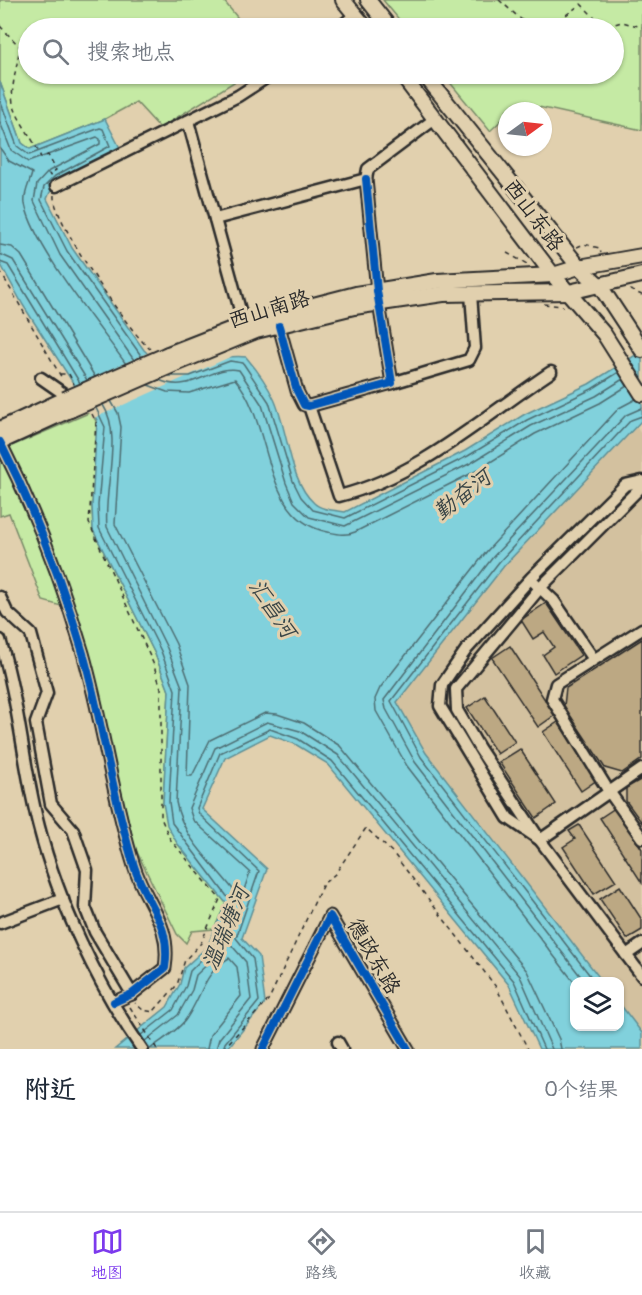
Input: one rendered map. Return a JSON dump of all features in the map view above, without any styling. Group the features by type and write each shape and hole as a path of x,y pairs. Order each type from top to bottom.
{"main road":[{"path":"343,0 358,18"},
{"path":"368,0 382,18"},
{"name":"西山东路","path":"409,84 553,275 604,334 642,394"},
{"name":"西山东路","path":"432,84 579,267 642,256"},
{"path":"579,267 600,286 642,350"},
{"name":"西山南路","path":"0,429 165,357 246,330 437,281 553,275 579,267"},
{"path":"569,292 642,275"},
{"name":"西山南路","path":"246,330 279,326 378,297 569,292"},
{"name":"西山南路","path":"0,442 66,401"}],"street":[{"path":"351,18 355,15"},
{"path":"56,186 188,121 256,84"},
{"path":"392,383 378,297 366,179 368,169 436,118"},
{"path":"188,121 246,330"},
{"path":"215,219 366,179"},
{"path":"279,326 297,391 304,405 309,406 468,360 475,348 471,294"},
{"path":"309,406 339,496 365,489 416,466 551,372"},
{"path":"41,378 66,401"},
{"path":"0,442 25,491 55,568 83,654 134,868 158,918 168,947 165,968 132,994 114,1002"},
{"path":"540,840 508,818 440,706 442,684 466,650 531,578 625,484 642,483"},
{"path":"642,483 540,588 456,689 457,710 540,840 642,976"},
{"path":"531,578 554,601 593,658"},
{"path":"0,597 7,612 31,634 47,693 36,723 51,804 74,830 87,870 85,907 95,932 132,994"},
{"path":"642,629 593,658 556,684 552,699 608,790 642,838"},
{"path":"0,640 4,671 39,828 63,899 126,1026 142,1049"},
{"path":"540,840 608,790 642,769"},
{"path":"0,923 63,899"},
{"name":"德政东路","path":"263,1049 330,916 408,1049"},
{"path":"626,955 642,944"}],"path":[{"path":"499,0 520,18"},
{"path":"562,18 581,4 595,18"},
{"path":"624,22 642,27"},
{"path":"0,26 18,45"},
{"path":"18,60 12,101 24,129 35,141 41,158 48,155 56,170 49,174 56,186 53,199 57,215 73,243 146,346 165,357"},
{"path":"507,253 528,265"},
{"path":"0,271 60,374 66,401"},
{"path":"60,374 69,374 74,383"},
{"path":"91,412 96,422 89,523 153,663 161,688 161,818 170,839 220,899 201,943 185,960 177,985 160,1007 153,1012 143,1010 134,1002 130,1006 157,1049"},
{"path":"223,1049 268,999 323,884 335,874 366,828 393,853 496,987 528,1049"}],"shaded area":[{"path":"635,424 642,436 642,1033 624,1009 624,977 599,977 426,753 397,702 504,566"}],"green space":[{"path":"0,0 223,0 238,18 18,18 18,84 231,84 160,128 136,102 105,119 30,149 22,143 0,82"},
{"path":"383,0 642,0 642,130 552,110 552,102 498,102 498,123 490,131 451,84 624,84 624,18 398,18"},
{"path":"91,412 99,427 92,505 93,530 155,654 169,691 163,803 177,843 226,903 214,929 192,931 186,943 177,934 135,848 76,610 43,601 9,513 0,516 0,451"}],"water":[{"path":"0,82 22,143 30,149 105,119 120,148 68,175 51,190 47,199 72,248 144,350 158,362 171,368 183,369 231,357 246,357 262,377 274,399 294,468 306,493 320,507 345,512 465,451 525,414 589,384 642,351 642,420 504,566 397,702 426,753 599,977 570,977 570,1031 624,1031 624,1009 642,1033 642,1049 539,1049 509,985 328,764 295,744 270,735 225,758 202,809 267,869 242,938 259,956 265,1003 227,1049 115,1049 167,1007 180,984 184,968 207,947 226,903 177,843 167,825 163,803 169,691 155,654 93,530 92,505 97,420 23,305 0,263"}],"pier":[{"path":"149,352 160,362 171,367 188,368 229,352 239,353 92,419 72,387"}],"building":[{"path":"546,603 581,655 554,673 543,655 554,647 544,632 533,639 521,620"},
{"path":"642,639 642,759 622,773 605,768 564,706 566,688"},
{"path":"510,646 555,715 538,727 492,658"},
{"path":"485,696 515,742 497,754 467,708"},
{"path":"558,722 597,780 581,791 543,732"},
{"path":"520,749 556,804 536,818 499,762"},
{"path":"642,779 642,823 626,801 626,788"},
{"path":"615,808 642,849 642,883 600,818"},
{"path":"579,825 616,881 594,894 563,847 575,839 569,831"},
{"path":"620,886 642,920 642,930 627,939 600,899"}],"cycle path":[{"path":"279,326 297,391 304,405 309,406 392,383 377,291 366,179"},
{"path":"0,442 36,519 66,599 90,679 126,840 139,880 157,915 165,939 165,968 132,994 114,1002"},
{"path":"263,1049 330,916 408,1049"}],"water label":[{"name":"勤奋河","path":"462,494"},
{"name":"汇昌河","path":"273,608"},
{"name":"温瑞塘河","path":"225,928"}]}
